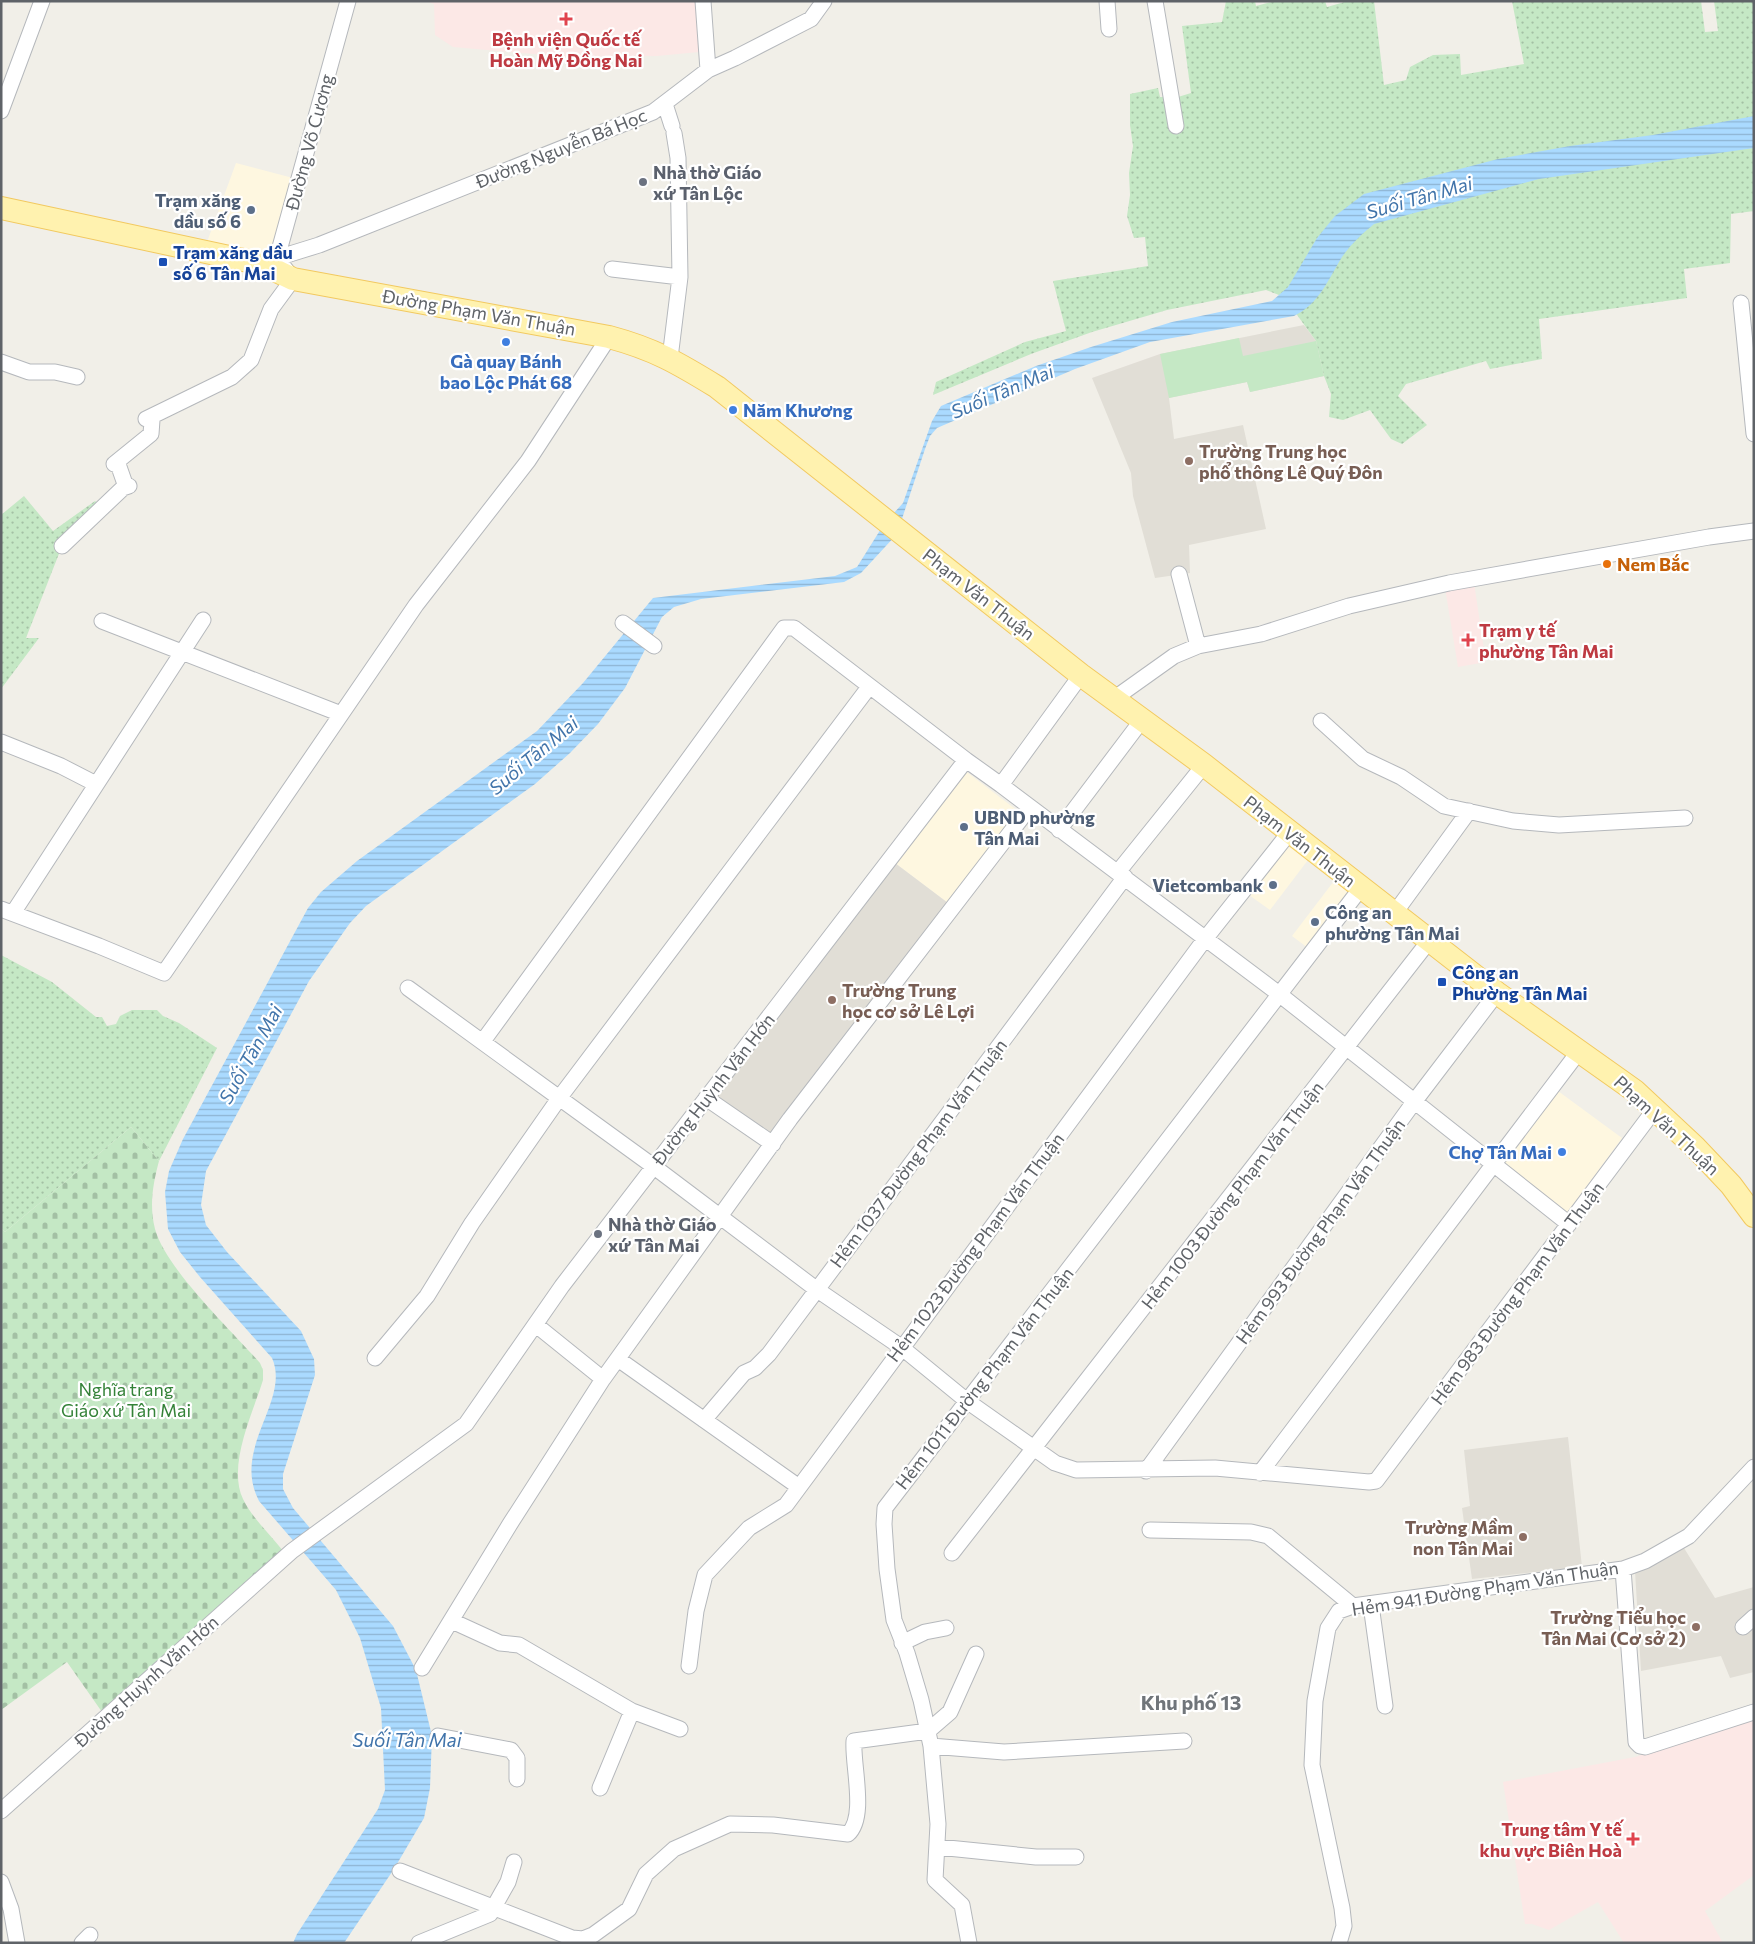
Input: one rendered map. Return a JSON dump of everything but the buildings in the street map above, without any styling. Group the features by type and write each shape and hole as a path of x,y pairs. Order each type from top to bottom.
{"main road":[{"name":"Đường Phạm Văn Thuận","path":"1,208 262,264 294,279 609,337 639,345 670,358 717,387 813,461 903,535"},
{"name":"Phạm Văn Thuận","path":"903,535 1081,675 1115,698 1204,765 1497,993 1580,1050 1635,1091 1731,1185 1753,1213"}],"street":[{"path":"1,111 42,1"},
{"name":"Đường Võ Cương","path":"277,258 348,1"},
{"path":"703,1 708,70"},
{"name":"Đường Nguyễn Bá Học","path":"277,258 319,245 622,125 665,104 708,70 811,19 824,1"},
{"path":"1107,1 1109,29"},
{"path":"1155,1 1176,126"},
{"path":"665,104 673,130 678,158 680,277 670,358"},
{"path":"62,546 123,488 129,486 125,484 118,464 114,464 151,434 152,420 146,419 232,378 251,360 271,309 294,279 277,258"},
{"path":"612,269 680,277"},
{"path":"1741,303 1754,434"},
{"path":"202,620 96,784 7,911 164,973 416,605 528,462 609,337"},
{"path":"1,362 29,372 55,372 77,377"},
{"path":"1115,698 1174,656 1198,646 1261,634 1349,606 1449,582 1754,531"},
{"path":"1179,574 1198,646"},
{"path":"102,621 341,714"},
{"path":"623,623 654,646"},
{"path":"483,1041 784,628 794,628 869,687 1348,1047 1414,1102 1569,1224"},
{"path":"1001,785 1081,675"},
{"path":"375,1358 427,1296 472,1223 560,1097 869,687"},
{"path":"1060,830 1142,720"},
{"path":"1321,721 1363,759 1401,777 1444,806 1513,821 1559,824 1685,818"},
{"path":"1,742 61,766 96,784"},
{"name":"Đường Huỳnh Văn Hớn","path":"1,1811 292,1552 466,1424 653,1166 966,760"},
{"name":"Hẻm 1037 Đường Phạm Văn Thuận","path":"704,1420 744,1373 756,1368 769,1354 1204,765"},
{"path":"422,1668 510,1524 603,1379 773,1144 1030,807"},
{"path":"1394,914 1469,811"},
{"name":"Hẻm 1023 Đường Phạm Văn Thuận","path":"688,1666 696,1612 705,1575 749,1528 786,1505 900,1347 1205,939 1289,833"},
{"name":"Hẻm 1011 Đường Phạm Văn Thuận","path":"969,1943 962,1905 935,1880 938,1847 931,1746 921,1700 894,1620 884,1524 885,1508 1361,888"},
{"name":"Hẻm 1003 Đường Phạm Văn Thuận","path":"952,1553 1430,941"},
{"path":"408,988 560,1097 816,1289 900,1347 967,1401 1033,1449 1066,1468 1146,1471 1215,1468 1260,1474 1580,1050"},
{"name":"Hẻm 993 Đường Phạm Văn Thuận","path":"1146,1471 1414,1102 1497,993"},
{"path":"706,1098 773,1144"},
{"name":"Hẻm 983 Đường Phạm Văn Thuận","path":"1260,1474 1369,1482 1380,1477 1654,1108"},
{"path":"536,1325 603,1379"},
{"path":"618,1359 799,1487"},
{"name":"Hẻm 941 Đường Phạm Văn Thuận","path":"1338,1943 1344,1926 1342,1908 1312,1765 1312,1728 1328,1628 1339,1611 1354,1606 1623,1568 1645,1561 1689,1536 1754,1466"},
{"path":"1150,1530 1251,1532 1268,1536 1354,1606"},
{"path":"1623,1568 1636,1742 1640,1746 1645,1747 1754,1712"},
{"path":"1371,1604 1385,1706"},
{"path":"452,1621 500,1643 519,1645 632,1710 680,1729"},
{"path":"902,1643 925,1632 946,1628"},
{"path":"400,1871 572,1938 583,1939 593,1935 630,1909 646,1874 674,1849 730,1824 773,1824 848,1834 852,1830 857,1807 854,1741 928,1731 950,1712 976,1654"},
{"path":"600,1788 632,1710"},
{"path":"438,1736 511,1750 517,1758 517,1779"},
{"path":"931,1746 1004,1752 1184,1741"},
{"path":"938,1847 1036,1857 1076,1858"},
{"path":"420,1943 490,1914 508,1882 514,1862"},
{"path":"1,1882 11,1909 18,1943"}],"shaded area":[{"name":"Bệnh viện Quốc tế Hoàn Mỹ Đồng Nai","path":"426,1 696,1 699,52 657,56 568,57 453,47 435,35 434,4"},
{"name":"Trạm xăng dầu số 6","path":"236,163 293,178 271,256 207,242"},
{"name":"Trường Trung học phổ thông Lê Quý Đôn","path":"1304,325 1316,341 1324,376 1250,392 1247,382 1169,398 1174,439 1243,425 1266,529 1189,545 1190,573 1155,578 1133,496 1131,473 1092,378 1160,354"},
{"name":"Trạm y tế phường Tân Mai","path":"1474,583 1486,662 1458,667 1445,588"},
{"name":"UBND phường Tân Mai","path":"964,770 1018,811 948,903 895,863"},
{"name":"Vietcombank","path":"1288,845 1308,860 1270,910 1249,895"},
{"name":"Trường Trung học cơ sở Lê Lợi","path":"895,863 948,903 772,1134 716,1096"},
{"name":"Công an phường Tân Mai","path":"1334,881 1350,893 1308,948 1292,936"},
{"name":"Chợ Tân Mai","path":"1558,1091 1622,1138 1567,1213 1503,1165"},
{"name":"Trường Mầm non Tân Mai","path":"1568,1437 1582,1567 1472,1579 1462,1508 1470,1506 1464,1450"},
{"name":"Trường Tiểu học Tân Mai (Cơ sở 2)","path":"1684,1548 1715,1598 1754,1587 1754,1672 1730,1678 1721,1656 1641,1671 1635,1571"},
{"name":"Trung tâm Y tế khu vực Biên Hoà","path":"1754,1720 1754,1875 1705,1911 1723,1943 1624,1943 1598,1902 1549,1930 1532,1924 1525,1924 1503,1782 1635,1757"}],"green space":[{"path":"1226,1 1255,1 1256,6 1275,1 1325,1 1327,7 1348,1 1374,1 1384,85 1406,80 1410,67 1433,55 1460,54 1461,75 1524,64 1512,1 1701,1 1705,32 1718,31 1714,1 1754,1 1754,211 1731,214 1730,263 1684,269 1687,298 1539,319 1542,359 1490,369 1486,361 1406,384 1398,396 1427,425 1402,444 1391,439 1370,410 1343,420 1329,417 1331,394 1324,376 1316,341 1284,297 1266,290 1167,310 1092,332 1031,354 933,395 936,382 1025,342 1066,331 1053,281 1148,266 1145,237 1134,238 1127,216 1130,195 1129,173 1133,146 1130,125 1130,94 1158,88 1160,97 1178,97 1191,93 1182,26 1222,22"},
{"path":"1239,338 1243,356 1316,341 1324,376 1250,392 1247,382 1169,398 1160,354"},
{"path":"24,496 53,531 95,501 101,506 62,546 26,638 39,638 1,689 1,515"},
{"path":"1,955 52,982 96,1017 102,1017 107,1026 116,1024 120,1016 132,1010 157,1010 163,1016 179,1023 217,1048 159,1161 131,1127 5,1232 1,1228"},
{"name":"Nghĩa trang Giáo xứ Tân Mai","path":"131,1127 159,1161 152,1211 155,1229 161,1245 185,1280 260,1363 263,1370 263,1380 243,1439 238,1471 239,1485 243,1499 251,1513 283,1551 102,1712 67,1662 1,1710 1,1228 5,1232"}],"water":[{"name":"Suối Tân Mai","path":"1754,116 1754,148 1539,179 1374,224 1345,252 1327,283 1310,305 1294,316 1150,342 1075,369 937,428 930,436 925,449 897,534 861,573 844,582 701,599 674,607 662,617 625,688 598,724 570,753 535,784 366,906 350,923 309,981 206,1171 201,1205 206,1225 227,1252 301,1331 314,1359 315,1375 283,1474 283,1489 293,1508 393,1626 416,1670 432,1736 430,1788 424,1818 394,1869 344,1943 293,1943 378,1809 385,1790 381,1708 360,1638 336,1590 259,1501 252,1481 252,1462 256,1444 274,1391 276,1374 272,1358 180,1252 168,1229 165,1192 169,1171 183,1139 308,908 321,892 357,861 537,731 583,683 653,598 835,576 857,567 884,524 903,503 932,421 941,406 1036,366 1091,347 1172,322 1272,301 1288,287 1317,238 1335,216 1364,194 1498,159 1570,146 1653,135"}],"place":[{"name":"Bệnh viện Quốc tế Hoàn Mỹ Đồng Nai","path":"566,19"},
{"name":"Nhà thờ Giáo xứ Tân Lộc","path":"643,182"},
{"name":"Trạm xăng dầu số 6","path":"251,210"},
{"name":"Trạm xăng dầu số 6 Tân Mai","path":"163,262"},
{"name":"Gà quay Bánh bao Lộc Phát 68","path":"506,342"},
{"name":"Năm Khương","path":"733,410"},
{"name":"Trường Trung học phổ thông Lê Quý Đôn","path":"1189,461"},
{"name":"Nem Bắc","path":"1607,564"},
{"name":"Trạm y tế phường Tân Mai","path":"1468,640"},
{"name":"UBND phường Tân Mai","path":"964,827"},
{"name":"Vietcombank","path":"1273,885"},
{"name":"Công an phường Tân Mai","path":"1315,922"},
{"name":"Công an Phường Tân Mai","path":"1442,982"},
{"name":"Trường Trung học cơ sở Lê Lợi","path":"832,1000"},
{"name":"Chợ Tân Mai","path":"1562,1152"},
{"name":"Nhà thờ Giáo xứ Tân Mai","path":"598,1234"},
{"name":"Trường Mầm non Tân Mai","path":"1523,1537"},
{"name":"Trường Tiểu học Tân Mai (Cơ sở 2)","path":"1696,1627"},
{"name":"Trung tâm Y tế khu vực Biên Hoà","path":"1633,1839"}],"district":[{"name":"Khu phố 13","path":"1191,1702"}]}
